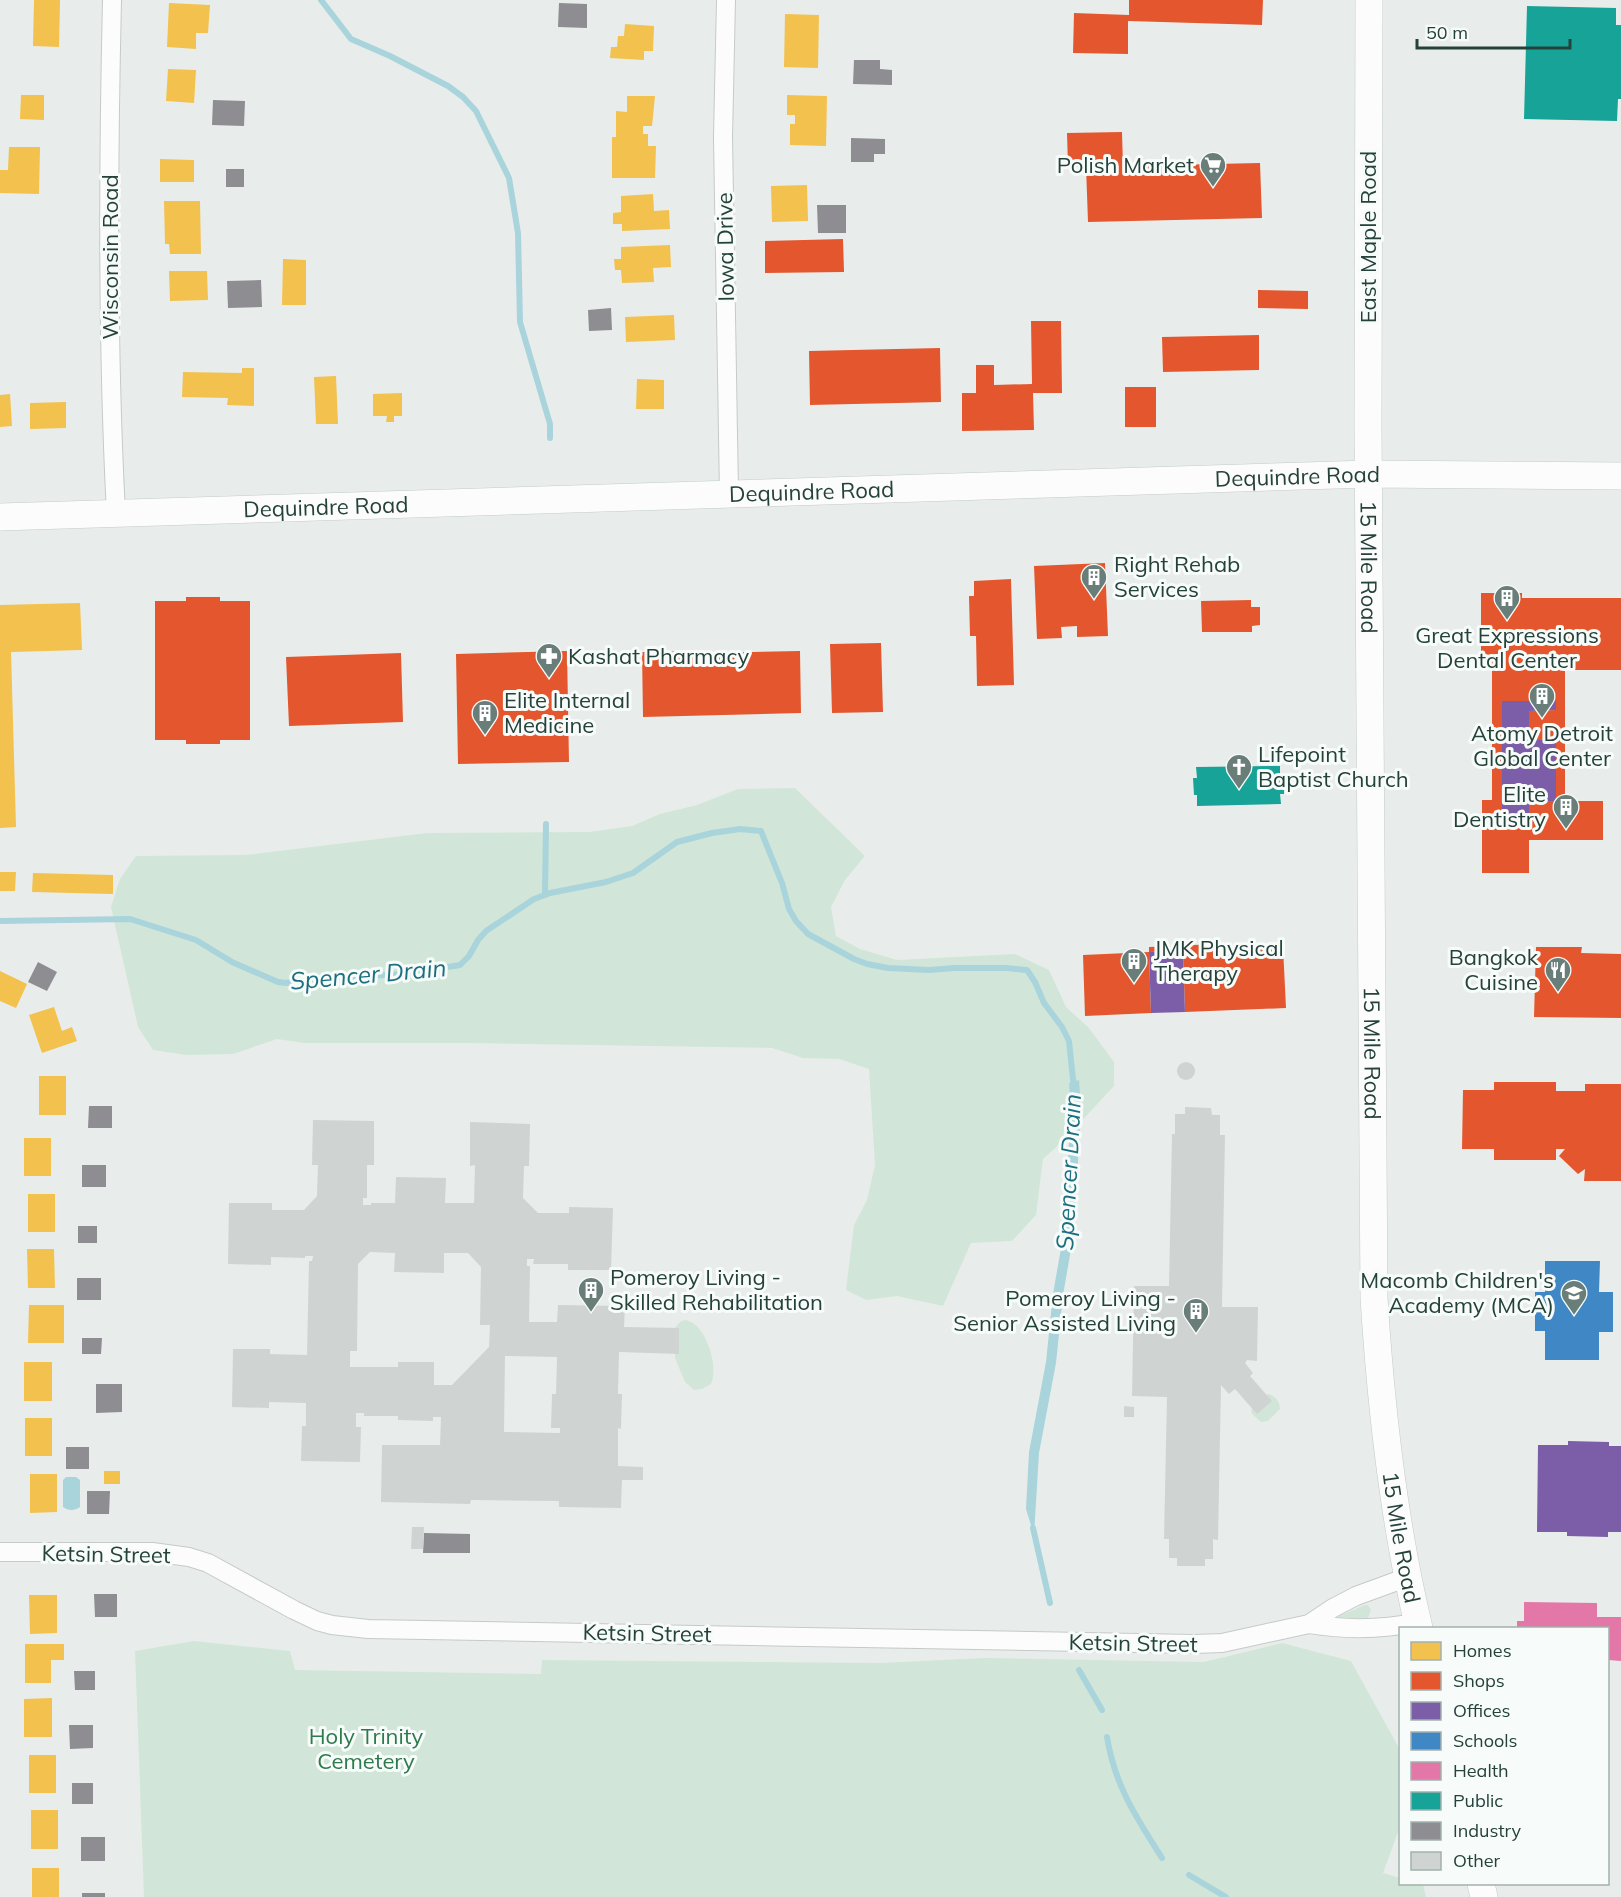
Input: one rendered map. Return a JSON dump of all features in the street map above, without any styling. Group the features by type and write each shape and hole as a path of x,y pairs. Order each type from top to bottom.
{"main road":[{"name":"East Maple Road","path":"1368,474 1369,0"},
{"name":"Dequindre Road","path":"0,517 1368,474 1621,476"},
{"name":"15 Mile Road","path":"1368,474 1374,1298 1380,1392 1394,1504 1418,1625"}],"street":[{"name":"Wisconsin Road","path":"112,0 109,216 116,513"},
{"name":"Iowa Drive","path":"726,0 723,137 729,494"},
{"name":"Ketsin Street","path":"0,1552 152,1552 189,1557 208,1563 317,1621 368,1629 1194,1644 1222,1643 1309,1624 1356,1596 1408,1577"},
{"name":"Ketsin Street","path":"1309,1624 1338,1629 1418,1625"}],"green space":[{"path":"795,788 865,856 845,880 831,907 836,936 860,949 897,960 1015,954 1049,970 1066,1007 1089,1028 1114,1062 1114,1086 1064,1140 1043,1159 1036,1215 1012,1241 971,1243 943,1306 897,1296 866,1300 846,1290 854,1225 867,1200 875,1165 869,1069 839,1059 803,1058 772,1048 304,1043 277,1039 233,1054 186,1055 153,1050 138,1027 111,907 120,879 136,856 245,855 427,833 589,832 632,826 660,814 697,805 738,789"},
{"path":"685,1320 692,1323 705,1337 712,1357 711,1384 702,1389 694,1390 685,1382 675,1358 675,1328"},
{"path":"1268,1394 1277,1399 1280,1409 1268,1421 1261,1422 1251,1410"},
{"path":"1368,1605 1371,1610 1368,1618 1337,1618 1339,1616"},
{"name":"Holy Trinity Cemetery","path":"194,1641 290,1651 295,1670 541,1674 542,1660 881,1663 985,1658 1204,1662 1282,1643 1351,1661 1399,1748 1399,1830 1383,1873 1399,1878 1399,1885 1423,1885 1426,1897 144,1897 135,1651"}],"water":[{"path":"1079,1080 1081,1109 1074,1232 1063,1295 1056,1363 1039,1453 1034,1535 1026,1509 1029,1452 1046,1362 1053,1294 1064,1231 1071,1108 1069,1083"},
{"path":"66,1477 76,1477 80,1480 80,1507 76,1509 69,1510 63,1507 63,1480"}],"building: Homes":[{"path":"34,0 60,0 59,47 33,46"},
{"path":"169,3 210,5 208,33 196,33 196,49 167,47"},
{"path":"785,14 819,15 818,68 784,67"},
{"path":"625,24 654,26 653,51 644,51 644,60 610,58 611,47 617,47 618,36 624,36"},
{"path":"168,69 196,70 194,103 166,101"},
{"path":"21,95 44,95 44,120 20,119"},
{"path":"787,95 827,96 826,146 790,145 790,124 795,124 795,115 787,115"},
{"path":"627,96 655,96 652,126 643,126 643,134 648,134 648,146 656,146 655,178 612,178 612,137 616,137 616,111 627,112"},
{"path":"9,147 40,147 39,194 0,193 0,170 8,170"},
{"path":"160,159 194,160 194,182 160,182"},
{"path":"807,185 808,221 772,222 771,186"},
{"path":"653,194 654,211 669,210 670,229 622,231 622,224 613,224 613,213 621,212 621,196"},
{"path":"164,201 200,201 201,254 170,254 169,244 165,244"},
{"path":"670,245 671,267 653,268 654,282 622,283 621,270 615,270 614,259 621,259 621,247"},
{"path":"283,259 306,260 306,305 282,305"},
{"path":"169,271 207,271 208,300 170,301"},
{"path":"674,315 675,340 626,342 625,317"},
{"path":"242,368 254,368 254,406 227,405 228,398 182,397 183,372 242,373"},
{"path":"336,376 338,424 316,424 314,377"},
{"path":"637,379 664,380 664,409 636,409"},
{"path":"402,393 402,416 394,416 394,422 386,422 387,416 373,416 373,394"},
{"path":"10,394 12,426 0,427 0,395"},
{"path":"66,402 66,428 30,429 30,403"},
{"path":"80,603 82,650 11,652 16,827 0,828 0,605"},
{"path":"0,872 16,872 15,891 0,891"},
{"path":"33,873 113,875 113,894 32,892"},
{"path":"0,971 27,984 16,1008 0,1001"},
{"path":"54,1007 62,1031 72,1027 77,1041 42,1053 29,1015"},
{"path":"39,1076 66,1076 66,1115 39,1115"},
{"path":"24,1138 51,1138 51,1176 24,1176"},
{"path":"28,1194 55,1194 55,1232 28,1232"},
{"path":"27,1249 54,1249 55,1288 28,1288"},
{"path":"29,1305 64,1305 64,1343 28,1343"},
{"path":"24,1362 52,1362 52,1401 24,1401"},
{"path":"25,1418 52,1418 52,1456 25,1456"},
{"path":"104,1471 120,1471 120,1484 104,1484"},
{"path":"30,1474 57,1474 57,1512 30,1513"},
{"path":"29,1595 57,1595 57,1633 30,1634"},
{"path":"25,1644 64,1644 64,1660 51,1660 51,1683 25,1683"},
{"path":"52,1698 52,1737 24,1737 24,1699"},
{"path":"29,1755 56,1755 56,1793 29,1793"},
{"path":"31,1810 58,1810 58,1849 31,1849"},
{"path":"32,1868 59,1868 59,1897 32,1897"}],"building: Shops":[{"path":"1129,0 1263,0 1262,25 1128,21 1128,54 1073,53 1074,13 1129,15"},
{"path":"1122,132 1123,166 1260,163 1262,218 1088,222 1086,167 1068,167 1067,133"},
{"path":"843,239 844,272 765,273 765,241"},
{"path":"1258,290 1308,291 1308,309 1258,308"},
{"path":"1031,321 1061,321 1062,393 1033,393 1034,430 962,431 962,393 976,393 976,365 994,365 994,385 1032,384"},
{"path":"1259,335 1259,370 1163,372 1162,337"},
{"path":"940,348 941,402 810,405 809,351"},
{"path":"1125,387 1156,387 1156,427 1125,427"},
{"path":"1105,563 1108,636 1077,637 1077,626 1061,627 1062,638 1037,639 1034,566"},
{"path":"1011,579 1014,685 977,686 976,636 970,636 969,596 974,596 974,581"},
{"path":"1481,593 1522,593 1522,598 1621,598 1621,670 1565,670 1565,801 1603,801 1603,840 1529,840 1529,873 1482,873 1482,800 1492,800 1492,664 1481,663","holes":["1502,701 1556,701 1556,710 1529,711 1529,740 1556,740 1556,801 1529,801 1529,813 1502,813"]},
{"path":"186,597 220,597 220,601 250,601 250,740 220,740 220,744 186,744 186,740 155,740 155,601 186,601"},
{"path":"1251,600 1251,607 1260,607 1260,625 1252,626 1252,632 1202,632 1201,601"},
{"path":"881,643 883,712 832,713 830,644"},
{"path":"567,651 569,762 458,764 456,654"},
{"path":"700,651 700,653 800,651 801,713 643,717 642,652"},
{"path":"401,653 403,722 289,726 286,657"},
{"path":"1216,944 1216,950 1283,947 1286,1008 1185,1012 1183,951 1149,952 1149,947"},
{"path":"1536,947 1582,947 1581,953 1621,954 1621,1018 1534,1017"},
{"path":"1149,952 1151,1013 1085,1016 1083,955"},
{"path":"1494,1082 1556,1082 1556,1091 1585,1091 1585,1084 1621,1084 1621,1181 1584,1181 1585,1169 1578,1174 1559,1156 1565,1149 1556,1149 1556,1160 1494,1160 1494,1149 1462,1149 1463,1090 1494,1090"}],"building: Offices":[{"path":"1502,701 1556,701 1556,710 1529,711 1529,740 1556,740 1556,801 1529,801 1529,813 1502,813"},
{"path":"1183,951 1185,1012 1151,1013 1149,952"},
{"path":"1568,1441 1609,1442 1609,1446 1621,1446 1621,1532 1608,1532 1608,1537 1567,1536 1567,1532 1537,1532 1538,1445 1568,1445"}],"building: Schools":[{"name":"Macomb Children's Academy (MCA)","path":"1545,1261 1600,1261 1599,1292 1613,1292 1613,1332 1599,1332 1599,1360 1545,1360 1545,1331 1535,1331 1535,1292 1545,1292"}],"building: Health":[{"path":"1524,1602 1597,1603 1597,1617 1621,1617 1621,1661 1609,1660 1609,1627 1517,1627 1517,1621 1524,1621"}],"building: Public":[{"path":"1527,6 1616,8 1616,25 1621,25 1621,99 1618,99 1617,121 1524,119"},
{"name":"Lifepoint Baptist Church","path":"1280,766 1280,777 1284,777 1284,794 1280,794 1281,804 1197,806 1193,778 1197,778 1196,767"}],"building: Industry":[{"path":"559,3 587,4 587,28 558,27"},
{"path":"854,60 880,60 880,69 892,70 892,85 853,84"},
{"path":"213,100 245,101 244,126 212,125"},
{"path":"851,138 885,139 885,154 874,154 874,162 851,162"},
{"path":"226,169 244,169 244,187 226,187"},
{"path":"817,205 846,205 846,233 818,233"},
{"path":"261,280 262,307 228,308 227,281"},
{"path":"611,308 612,330 589,331 588,310"},
{"path":"38,962 57,972 47,991 28,982"},
{"path":"89,1106 112,1106 112,1128 88,1128"},
{"path":"82,1165 106,1165 106,1187 82,1187"},
{"path":"78,1226 97,1226 97,1243 78,1243"},
{"path":"77,1278 101,1278 101,1300 77,1300"},
{"path":"82,1338 102,1338 101,1354 82,1354"},
{"path":"96,1384 122,1384 122,1412 96,1413"},
{"path":"66,1447 89,1447 89,1469 66,1469"},
{"path":"87,1491 110,1491 109,1514 87,1514"},
{"path":"424,1533 470,1534 470,1553 423,1553"},
{"path":"94,1594 117,1594 117,1617 95,1617"},
{"path":"74,1671 95,1671 95,1690 75,1690"},
{"path":"69,1725 93,1725 93,1748 70,1749"},
{"path":"72,1783 93,1783 93,1804 72,1804"},
{"path":"81,1837 105,1837 105,1861 81,1861"},
{"path":"82,1893 105,1893 105,1897 82,1897"}],"building: Other":[{"path":"1186,1062 1192,1065 1195,1071 1192,1077 1186,1080 1180,1077 1177,1071 1180,1065"},
{"name":"Pomeroy Living - Senior Assisted Living","path":"1185,1107 1211,1108 1212,1115 1220,1115 1220,1135 1225,1135 1222,1307 1258,1307 1257,1361 1247,1360 1245,1363 1253,1373 1250,1376 1272,1401 1257,1414 1235,1389 1229,1394 1221,1385 1218,1540 1213,1539 1213,1559 1205,1559 1205,1566 1177,1566 1177,1558 1169,1558 1169,1539 1164,1539 1167,1397 1132,1396 1134,1286 1169,1286 1172,1134 1175,1134 1175,1114 1185,1114"},
{"name":"Pomeroy Living - Skilled Rehabilitation","path":"313,1120 374,1121 374,1165 367,1165 367,1198 363,1198 363,1205 395,1203 396,1177 446,1178 445,1203 474,1203 475,1165 470,1166 470,1122 530,1124 529,1166 524,1166 523,1198 538,1213 569,1213 569,1207 613,1208 611,1270 568,1270 568,1264 533,1264 534,1259 527,1259 527,1266 530,1266 529,1322 557,1322 558,1305 625,1306 624,1327 679,1328 679,1354 619,1352 618,1394 622,1394 621,1429 618,1428 618,1466 643,1467 643,1480 622,1480 621,1508 559,1507 559,1501 471,1500 470,1504 381,1502 382,1445 440,1445 441,1417 433,1417 433,1421 398,1420 398,1416 364,1416 364,1413 356,1413 356,1427 361,1427 360,1462 301,1461 302,1426 306,1426 306,1403 269,1402 269,1408 232,1407 233,1349 270,1349 270,1354 307,1355 309,1261 312,1261 313,1256 305,1256 305,1258 271,1257 271,1265 228,1264 229,1203 272,1203 272,1210 304,1210 317,1196 318,1165 312,1165","holes":["370,1252 395,1253 394,1272 444,1273 444,1253 468,1253 481,1267 480,1325 490,1325 489,1347 452,1385 434,1385 434,1362 398,1362 398,1367 350,1367 350,1351 357,1351 358,1264","505,1356 557,1357 556,1394 552,1394 551,1428 560,1428 560,1433 504,1432"]},
{"path":"1124,1406 1134,1407 1134,1417 1124,1417"},
{"path":"412,1527 424,1527 423,1549 411,1549"}],"waterway":[{"path":"321,0 351,39 448,86 476,111 509,178 518,233 520,322 550,424 550,438"},
{"path":"545,895 546,824"},
{"name":"Spencer Drain","path":"0,921 130,919 196,940 232,962 278,982 404,974 460,965 486,931 534,899 550,893 606,882 633,873 677,842 740,829 761,831 782,883 789,909 796,921 808,934 854,959 888,968 1027,970 1044,1003 1062,1027 1069,1041 1074,1089"},
{"name":"Spencer Drain","path":"1033,1528 1050,1603"},
{"name":"Spencer Drain","path":"1079,1670 1102,1710"},
{"name":"Spencer Drain","path":"1107,1737 1121,1786 1135,1815 1162,1858"},
{"name":"Spencer Drain","path":"1189,1875 1226,1897"}],"place":[{"name":"Polish Market","path":"1213,188"},
{"name":"Right Rehab Services","path":"1094,600"},
{"name":"Great Expressions Dental Center","path":"1507,621"},
{"name":"Kashat Pharmacy","path":"549,679"},
{"name":"Atomy Detroit Global Center","path":"1542,719"},
{"name":"Elite Internal Medicine","path":"485,736"},
{"name":"Lifepoint Baptist Church","path":"1239,790"},
{"name":"Elite Dentistry","path":"1566,830"},
{"name":"JMK Physical Therapy","path":"1134,984"},
{"name":"Bangkok Cuisine","path":"1558,993"},
{"name":"Pomeroy Living - Skilled Rehabilitation","path":"591,1313"},
{"name":"Macomb Children's Academy (MCA)","path":"1574,1316"},
{"name":"Pomeroy Living - Senior Assisted Living","path":"1196,1334"}]}
